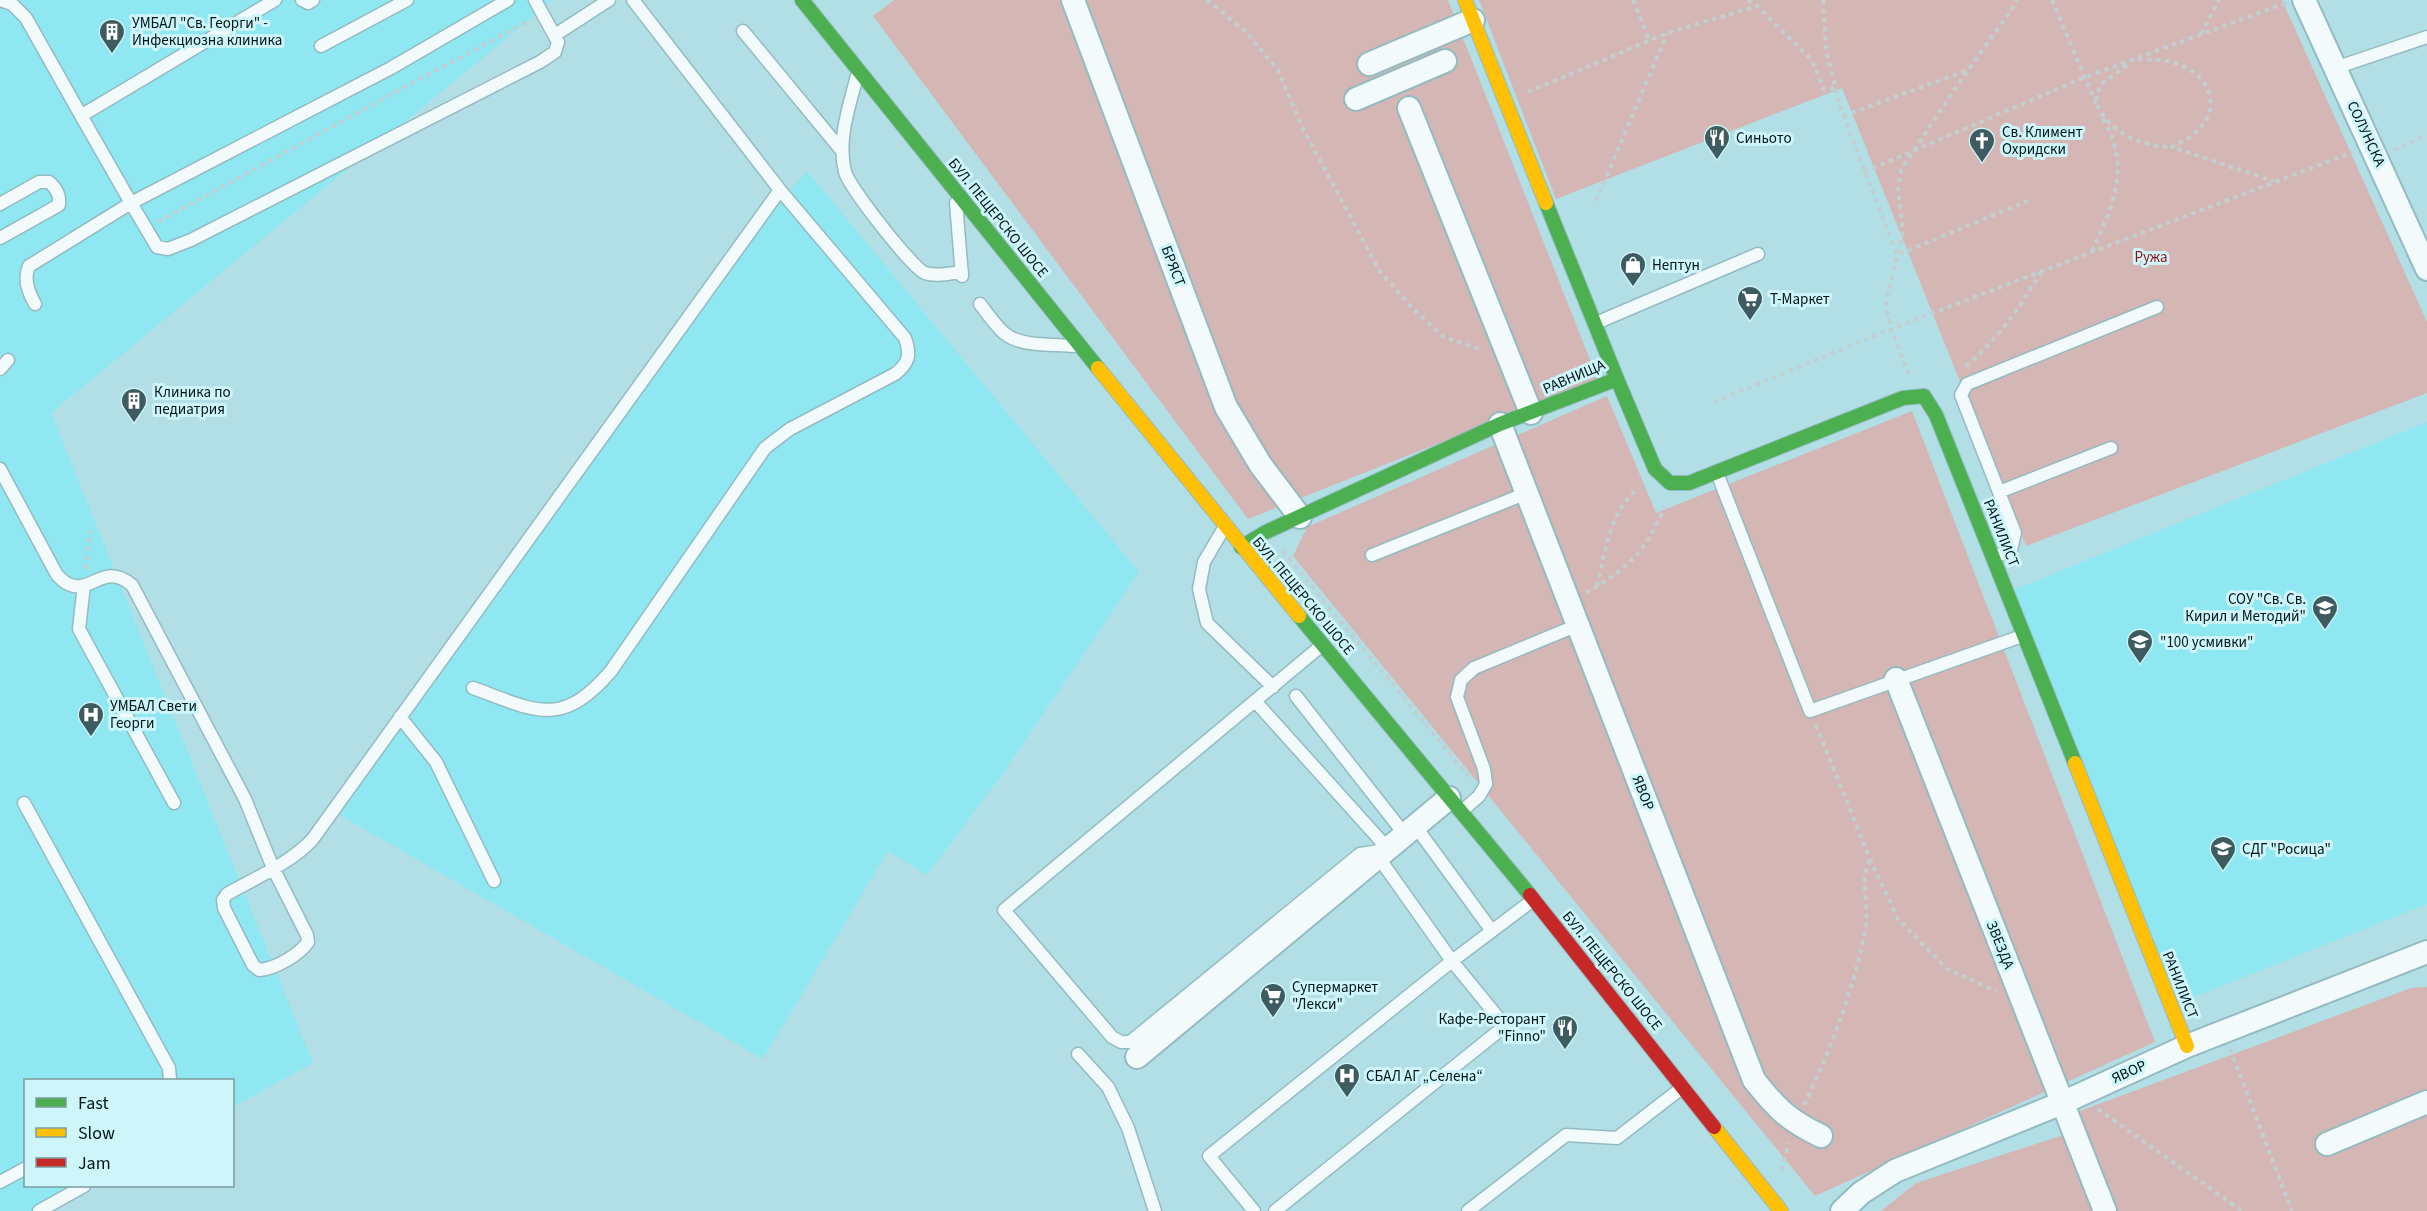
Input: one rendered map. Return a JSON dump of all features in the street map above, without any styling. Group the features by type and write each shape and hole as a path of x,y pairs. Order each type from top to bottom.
{"street":[{"name":"БУЛ. ПЕЩЕРСКО ШОСЕ","path":"802,0 1240,547 1534,900 1777,1205"},
{"name":"БРЯСТ","path":"1072,0 1226,407 1260,464 1300,517"},
{"name":"СОЛУНСКА","path":"2304,0 2427,269"},
{"name":"РАВНИЩА","path":"1240,547 1266,532 1500,424 1617,379 1469,10"},
{"path":"1392,82 1376,61 1469,10"},
{"path":"1356,99 1392,82 1445,62"},
{"path":"1409,108 1531,413"},
{"path":"1617,379 1655,469 1670,483 1689,483 1903,398 1918,397"},
{"name":"РАНИЛИСТ","path":"1918,397 1924,396 1936,415 2187,1046"},
{"name":"ЯВОР","path":"1500,424 1754,1080 1795,1124 1821,1136"},
{"name":"ЗВЕЗДА","path":"1896,679 2024,1004 2070,1099 2105,1211"},
{"path":"1137,1057 1397,843 1455,805"},
{"name":"ЯВОР","path":"1842,1211 1861,1193 1895,1171 2070,1099 2187,1046 2427,952"},
{"path":"2327,1144 2427,1102"}],"lane":[{"path":"0,0 12,4 26,18 157,247 168,249 191,240 540,62 555,52 558,42 535,0"},
{"path":"79,112 89,113 275,0"},
{"path":"302,0 308,3 313,0"},
{"path":"321,46 407,0"},
{"path":"34,304 27,288 26,272 29,266 130,203 391,68 508,0"},
{"path":"555,35 609,0"},
{"path":"473,688 531,709 554,710 572,705 596,688 611,671 765,448 790,429 895,374 906,365 910,352 905,338 780,190 633,0"},
{"path":"743,31 842,151"},
{"path":"2336,68 2427,37"},
{"path":"858,72 845,123 842,151 846,174 855,191 917,269 933,274 962,274 955,192"},
{"path":"0,204 39,182 49,182 60,197 59,206 0,238"},
{"path":"0,469 57,575 69,585 84,585 107,575 122,576 132,585 245,799 273,868 307,935 308,942 303,949 268,970 259,970 253,965 224,908 223,900 227,894 273,868 303,850 312,840 780,190"},
{"path":"1595,324 1758,254"},
{"path":"980,303 1003,333 1011,338 1024,342 1082,347"},
{"path":"1993,558 2011,550 2015,533 1961,395 1967,384 2157,307"},
{"path":"1999,492 2111,448"},
{"path":"1717,472 1810,711 2024,636"},
{"path":"1372,555 1527,493"},
{"path":"1225,527 1204,562 1199,590 1207,624 1272,687"},
{"path":"84,585 79,629 174,804"},
{"path":"1455,805 1481,792 1486,784 1484,769 1457,697 1461,680 1474,668 1578,626"},
{"path":"1322,645 1004,910 1112,1037 1121,1042 1130,1042 1360,854 1397,843"},
{"path":"1275,1211 1505,1026 1452,961 1397,843 1296,696"},
{"path":"1255,701 1397,843 1492,931"},
{"path":"400,717 436,762 494,881"},
{"path":"24,803 169,1068 170,1079"},
{"path":"1254,1211 1209,1156 1452,961 1534,900"},
{"path":"1078,1054 1108,1087 1128,1128 1155,1211"},
{"path":"1468,1211 1566,1135 1617,1138 1684,1086"},
{"path":"0,1182 24,1169"},
{"path":"39,1211 81,1187"}],"path":[{"path":"1207,0 1244,30 1278,70 1302,127 1379,270 1414,310 1444,338 1509,358"},
{"path":"1634,0 1650,41"},
{"path":"1748,0 1812,60 1824,90 1835,88"},
{"path":"1823,0 1826,50 1843,116 1897,255"},
{"path":"1918,397 1891,329 1887,304 1903,231 1898,190 1901,170 2018,0"},
{"path":"2052,0 2084,78 2115,144 2118,166 2117,189 2091,252"},
{"path":"2201,35 2218,0"},
{"path":"1864,172 2084,78 2295,0"},
{"path":"1506,101 1667,33 1757,6"},
{"path":"146,228 542,14"},
{"path":"1596,201 1667,33"},
{"path":"2172,147 2196,132 2204,123 2211,99 2206,84 2181,65 2166,60 2135,59 2103,83 2096,94 2099,111 2125,135 2154,147 2172,147 2274,182"},
{"path":"1843,116 1968,70"},
{"path":"1714,402 1891,329 2274,182 2427,135"},
{"path":"1897,255 2030,200"},
{"path":"1958,374 1985,350 2013,317 2041,271"},
{"path":"1596,587 1613,525 1622,506 1632,493 1660,474"},
{"path":"1570,603 1630,565 1644,548 1676,483"},
{"path":"84,585 90,530"},
{"path":"1266,532 1301,571 1481,792"},
{"path":"1810,711 1870,859 1898,919 1947,969 2024,1004"},
{"path":"1777,1205 1795,1124 1830,1050 1858,966 1867,921 1864,871 1870,859"},
{"path":"2224,1032 2292,1211"},
{"path":"2070,1099 2242,1211"}],"shaded area":[{"name":"УМБАЛ Свети Георги","path":"0,0 553,0 51,413 313,1063 234,1106 234,1079 24,1079 24,1187 88,1187 43,1211 0,1211"},
{"path":"807,171 1139,572 1001,776 927,875 888,851 763,1059 338,814 768,216"},
{"path":"2427,422 2427,904 2179,1003 2013,590"}],"green space":[{"path":"894,0 1448,0 1598,380 1248,519 873,16"},
{"name":"Ружа","path":"1479,0 2282,0 2427,322 2427,393 2026,546 1842,88 1556,199"},
{"path":"1607,396 1656,513 1912,411 2155,1042 1815,1196 1293,556 1307,527"},
{"path":"2427,987 2427,1211 1881,1211 1916,1183 2085,1128 2080,1111 2411,988"}],"traffic: fast":[{"path":"802,0 1098,368"},
{"path":"1241,547 1266,532 1500,424 1617,379 1546,203"},
{"path":"1617,379 1655,469 1670,483 1689,483 1903,398 1924,396 1936,415 2075,763"},
{"path":"1299,616 1530,895"}],"traffic: slow":[{"path":"1465,0 1546,203"},
{"path":"1098,368 1299,616"},
{"path":"2075,763 2187,1046"},
{"path":"1714,1127 1781,1211"}],"traffic: jam":[{"path":"1530,895 1714,1127"}],"place":[{"name":"УМБАЛ \"Св. Георги\" - Инфекциозна клиника","path":"112,55"},
{"name":"Синьото","path":"1717,161"},
{"name":"Св. Климент Охридски","path":"1982,164"},
{"name":"Нептун","path":"1633,288"},
{"name":"Т-Маркет","path":"1750,322"},
{"name":"Клиника по педиатрия","path":"134,424"},
{"name":"СОУ \"Св. Св. Кирил и Методий\"","path":"2325,631"},
{"name":"\"100 усмивки\"","path":"2140,665"},
{"name":"УМБАЛ Свети Георги","path":"91,738"},
{"name":"СДГ \"Росица\"","path":"2223,872"},
{"name":"Супермаркет \"Лекси\"","path":"1273,1019"},
{"name":"Кафе-Ресторант \"Finno\"","path":"1565,1051"},
{"name":"СБАЛ АГ „Селена“","path":"1347,1099"}]}
